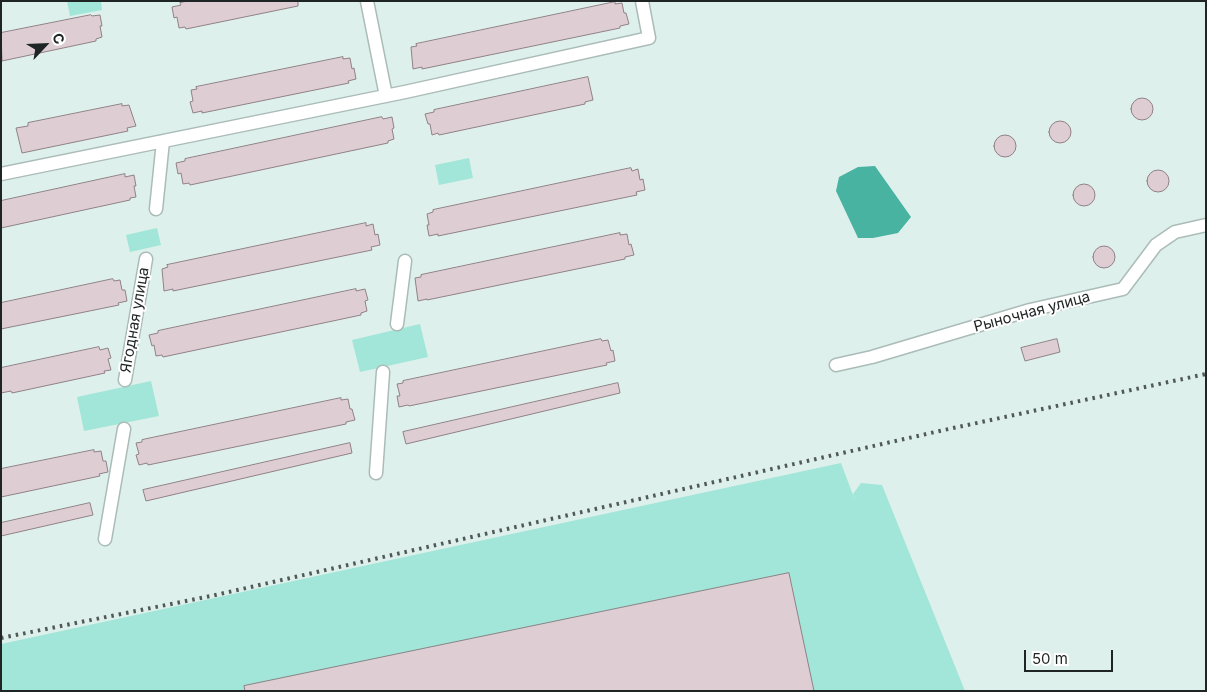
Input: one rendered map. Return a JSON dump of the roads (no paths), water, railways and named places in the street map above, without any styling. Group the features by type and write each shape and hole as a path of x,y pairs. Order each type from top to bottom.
{"street":[{"path":"367,1 386,96"},
{"path":"1,174 386,96 649,38 642,1"},
{"path":"156,209 163,141"},
{"name":"Рыночная улица","path":"836,365 899,349 1030,310 1123,289 1156,245 1175,232 1206,226"},
{"name":"Ягодная улица","path":"125,380 146,259"},
{"path":"397,324 405,261"},
{"path":"376,473 383,372"},
{"path":"105,539 124,428"}],"railway":[{"path":"1,638 211,596 944,430 1206,374"}]}
